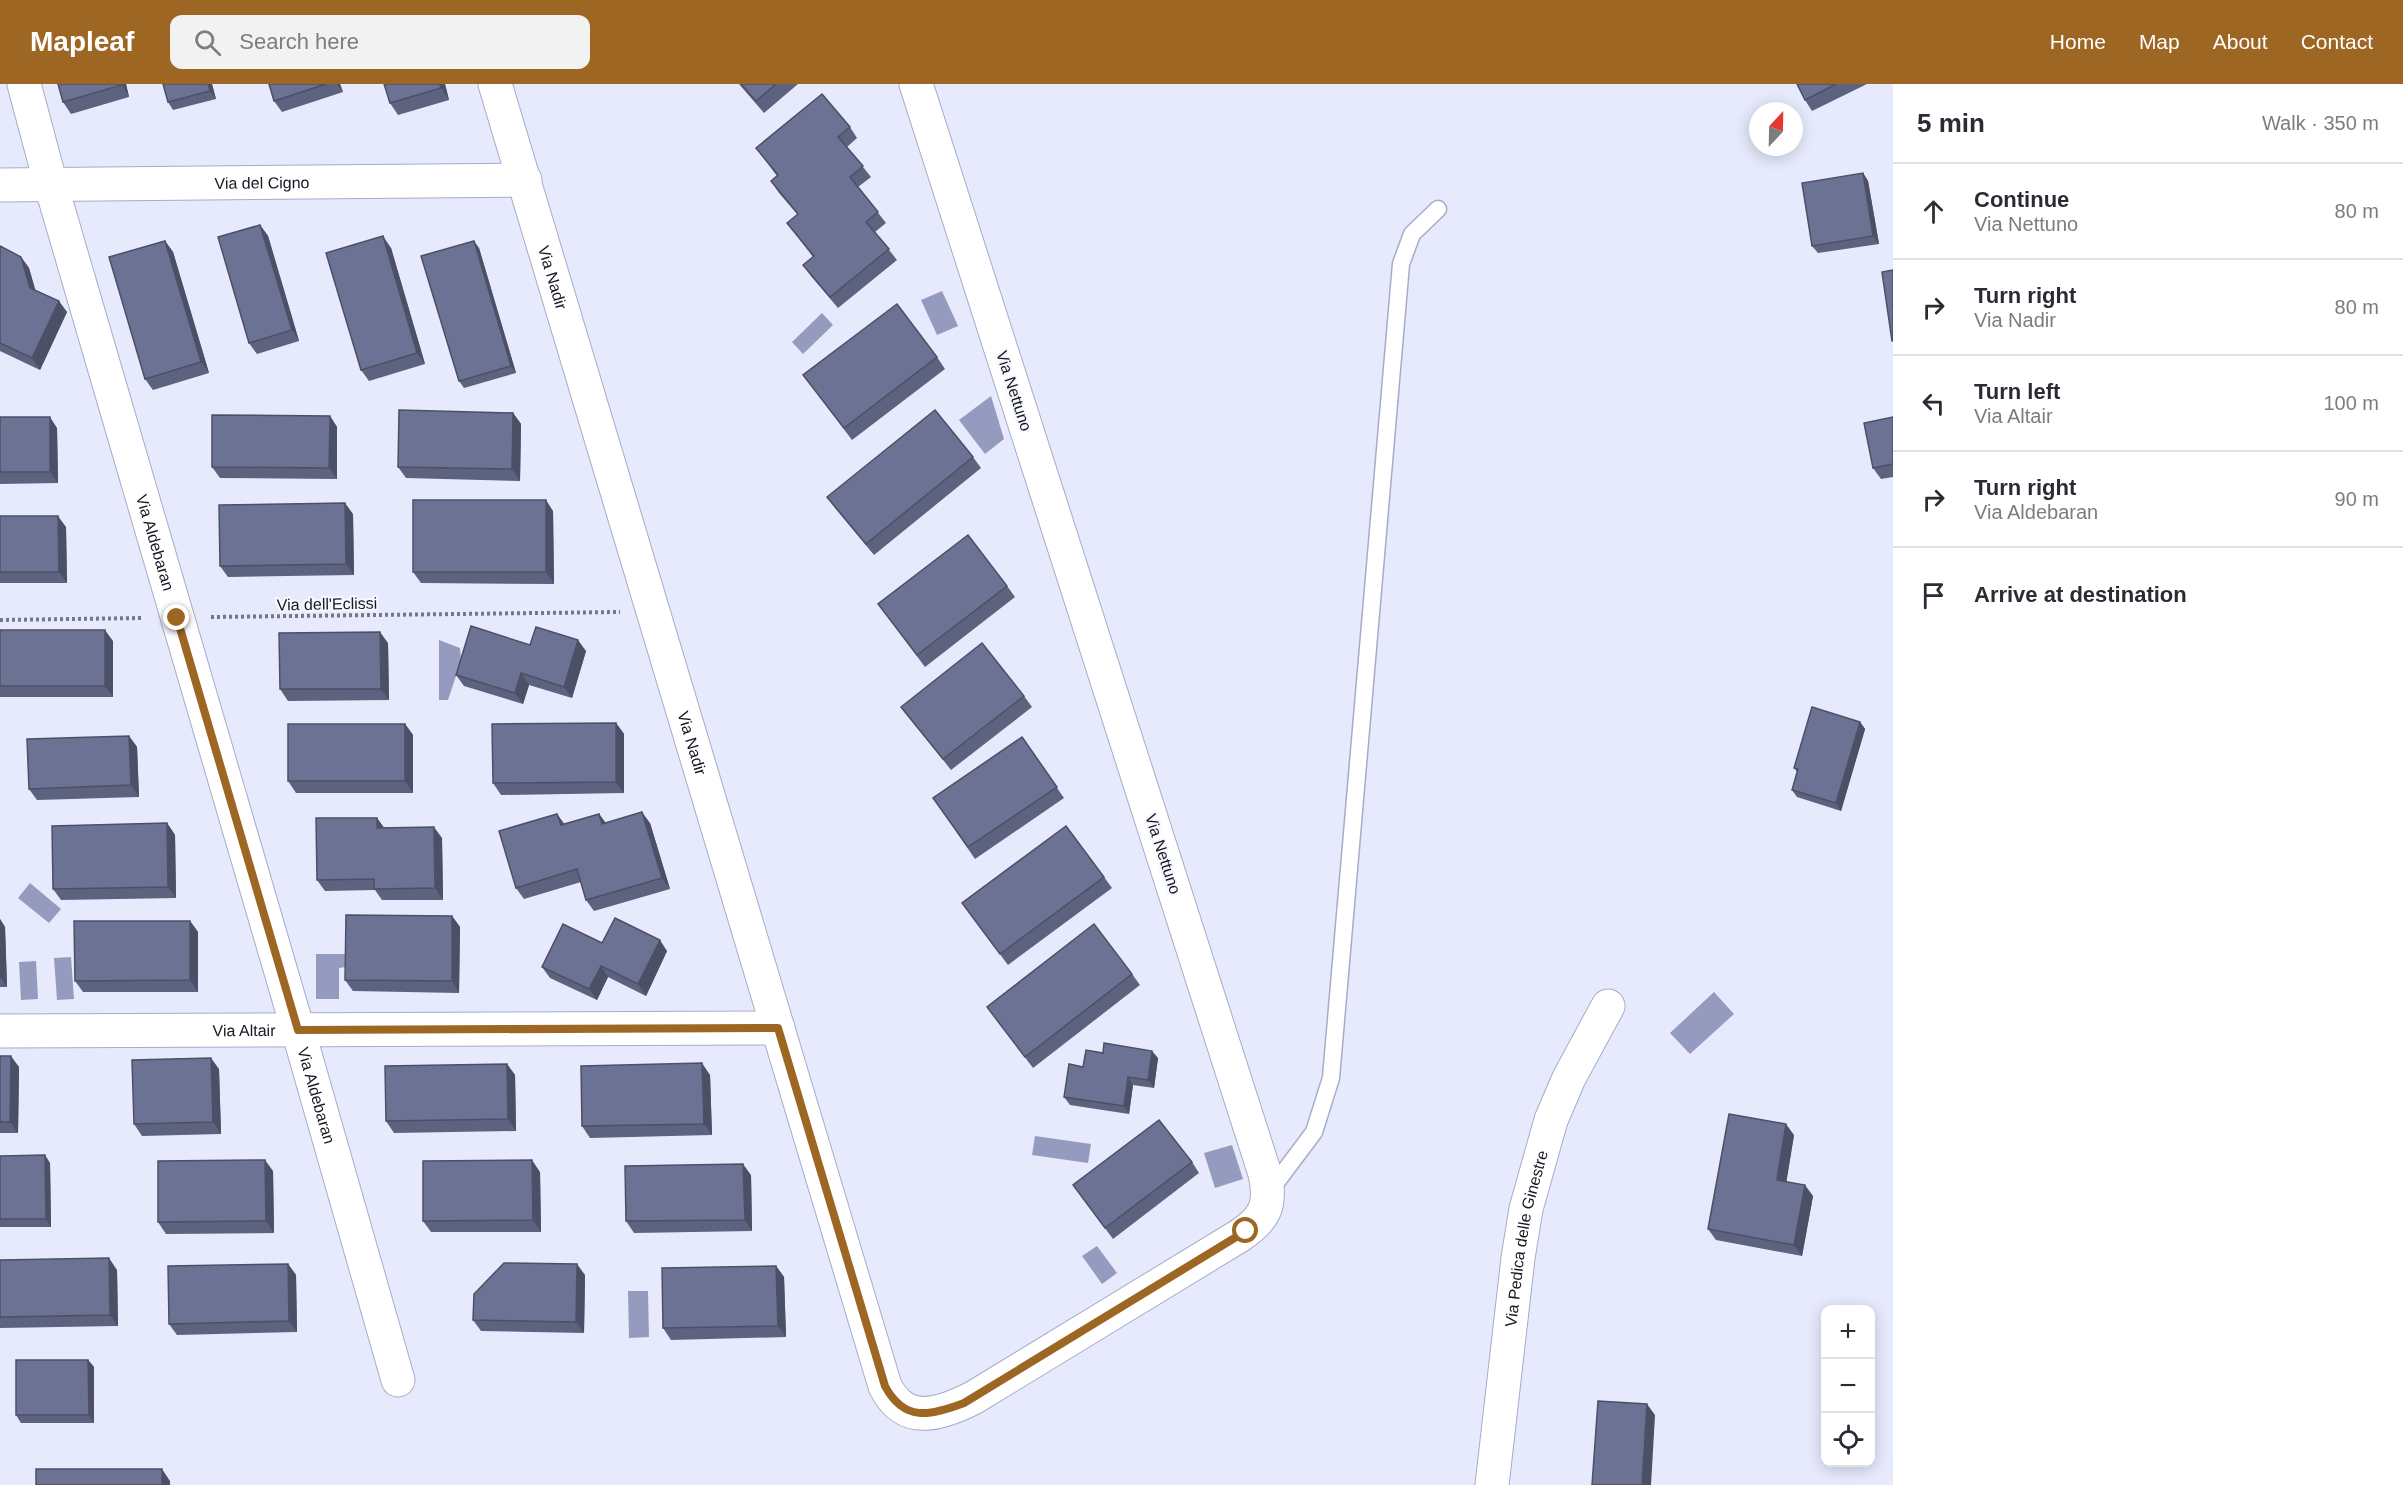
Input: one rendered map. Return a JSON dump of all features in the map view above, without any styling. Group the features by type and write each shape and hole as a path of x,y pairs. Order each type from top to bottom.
{"street":[{"name":"Via Aldebaran","path":"24,84 51,185 398,1380"},
{"name":"Via Nadir","path":"495,84 885,1386 893,1400 906,1410 922,1413 944,1410 973,1398 1246,1231 1264,1212 1269,1192"},
{"name":"Via Nettuno","path":"916,84 1269,1192"},
{"name":"Via del Cigno","path":"0,185 525,180"},
{"name":"Via Pedica delle Ginestre","path":"1492,1485 1518,1257 1526,1209 1551,1120 1569,1078 1608,1006"},
{"name":"Via Altair","path":"0,1031 778,1028"}],"lane":[{"path":"1269,1192 1314,1132 1331,1078 1401,264 1412,234 1438,208"}],"path":[{"name":"Via dell'Eclissi","path":"0,620 654,611"}],"water":[{"path":"942,291 958,326 937,335 921,300"},
{"path":"822,313 833,325 803,354 792,342"},
{"path":"991,396 1004,439 985,454 959,420"},
{"path":"439,640 460,648 461,661 448,700 439,700"},
{"path":"30,883 61,909 49,923 18,898"},
{"path":"316,954 345,954 345,967 339,968 339,999 316,999"},
{"path":"71,957 74,999 57,1000 54,958"},
{"path":"36,961 38,999 21,1000 19,962"},
{"path":"1714,992 1734,1014 1690,1054 1670,1033"},
{"path":"1035,1136 1091,1144 1088,1163 1032,1155"},
{"path":"1232,1145 1243,1179 1215,1188 1204,1153"},
{"path":"1097,1246 1117,1273 1102,1284 1082,1256"},
{"path":"628,1291 648,1291 649,1337 629,1338"}],"building":[{"path":"58,84 121,84 122,85 63,102"},
{"path":"163,84 208,84 210,91 168,102"},
{"path":"269,84 326,84 274,101"},
{"path":"384,84 440,84 441,88 390,103"},
{"path":"741,84 776,84 756,101"},
{"path":"1797,84 1836,84 1805,100"},
{"path":"822,94 850,127 838,137 863,166 850,177 878,212 866,222 889,249 830,297 803,265 814,256 787,223 798,214 771,181 778,175 756,148"},
{"path":"1863,173 1873,236 1812,246 1802,183"},
{"path":"260,225 292,330 249,343 218,237"},
{"path":"383,236 417,353 361,370 326,253"},
{"path":"165,241 201,362 145,379 109,257"},
{"path":"474,241 511,366 459,381 421,256"},
{"path":"0,246 21,257 30,288 59,301 32,358 0,343"},
{"path":"1893,270 1893,341 1892,341 1882,272"},
{"path":"897,304 937,357 844,428 803,375"},
{"path":"399,410 513,413 512,469 398,467"},
{"path":"935,410 973,457 866,544 827,497"},
{"path":"212,415 330,416 329,468 212,467"},
{"path":"0,417 50,417 50,472 0,472"},
{"path":"1893,417 1893,464 1873,468 1864,423"},
{"path":"413,500 546,500 546,572 413,572"},
{"path":"345,503 346,564 220,566 219,505"},
{"path":"0,516 58,516 59,572 0,572"},
{"path":"968,535 1007,586 917,655 878,604"},
{"path":"471,626 530,645 536,627 578,640 564,687 521,673 515,693 456,675"},
{"path":"0,630 105,630 105,686 0,686"},
{"path":"380,632 381,689 280,689 279,633"},
{"path":"982,643 1024,696 943,759 901,707"},
{"path":"1812,707 1860,722 1836,803 1792,790 1798,769 1794,768"},
{"path":"616,723 616,782 493,783 492,724"},
{"path":"288,724 405,724 405,781 288,781"},
{"path":"129,736 131,785 29,789 27,739"},
{"path":"1022,737 1057,787 968,847 933,798"},
{"path":"642,812 662,878 586,900 577,869 516,888 499,831 557,814 561,825 599,814 602,824"},
{"path":"316,818 377,818 377,828 434,827 435,888 374,889 374,879 317,880"},
{"path":"167,823 168,887 53,889 52,826"},
{"path":"1066,826 1104,877 1000,954 962,903"},
{"path":"346,915 452,916 452,981 345,980"},
{"path":"615,918 660,940 638,984 601,966 589,989 542,967 563,924 602,943"},
{"path":"74,921 190,921 190,980 75,981"},
{"path":"1094,924 1132,974 1025,1057 987,1007"},
{"path":"1104,1043 1152,1051 1148,1080 1128,1077 1124,1106 1064,1097 1069,1064 1083,1067 1086,1050 1103,1053"},
{"path":"0,1056 11,1056 10,1122 0,1122"},
{"path":"211,1058 213,1122 134,1124 132,1060"},
{"path":"702,1063 704,1124 582,1126 581,1066"},
{"path":"507,1064 508,1119 386,1121 385,1066"},
{"path":"1729,1114 1786,1124 1777,1180 1805,1185 1794,1245 1708,1229"},
{"path":"1159,1120 1192,1162 1105,1228 1073,1185"},
{"path":"45,1155 46,1219 0,1219 0,1156"},
{"path":"265,1160 266,1221 158,1222 158,1161"},
{"path":"532,1160 533,1220 423,1221 423,1161"},
{"path":"743,1164 745,1220 626,1221 625,1166"},
{"path":"109,1258 110,1315 0,1317 0,1260"},
{"path":"504,1263 577,1264 576,1322 473,1320 474,1294"},
{"path":"288,1264 289,1321 169,1324 168,1266"},
{"path":"776,1266 778,1326 663,1328 662,1268"},
{"path":"16,1360 88,1360 89,1415 16,1415"},
{"path":"1598,1401 1647,1404 1642,1485 1592,1485"},
{"path":"36,1469 162,1469 162,1485 36,1485"}],"route":[{"path":"177,618 298,1030 778,1028 885,1386 899,1406 914,1413 944,1410 964,1403 1246,1231"}]}
